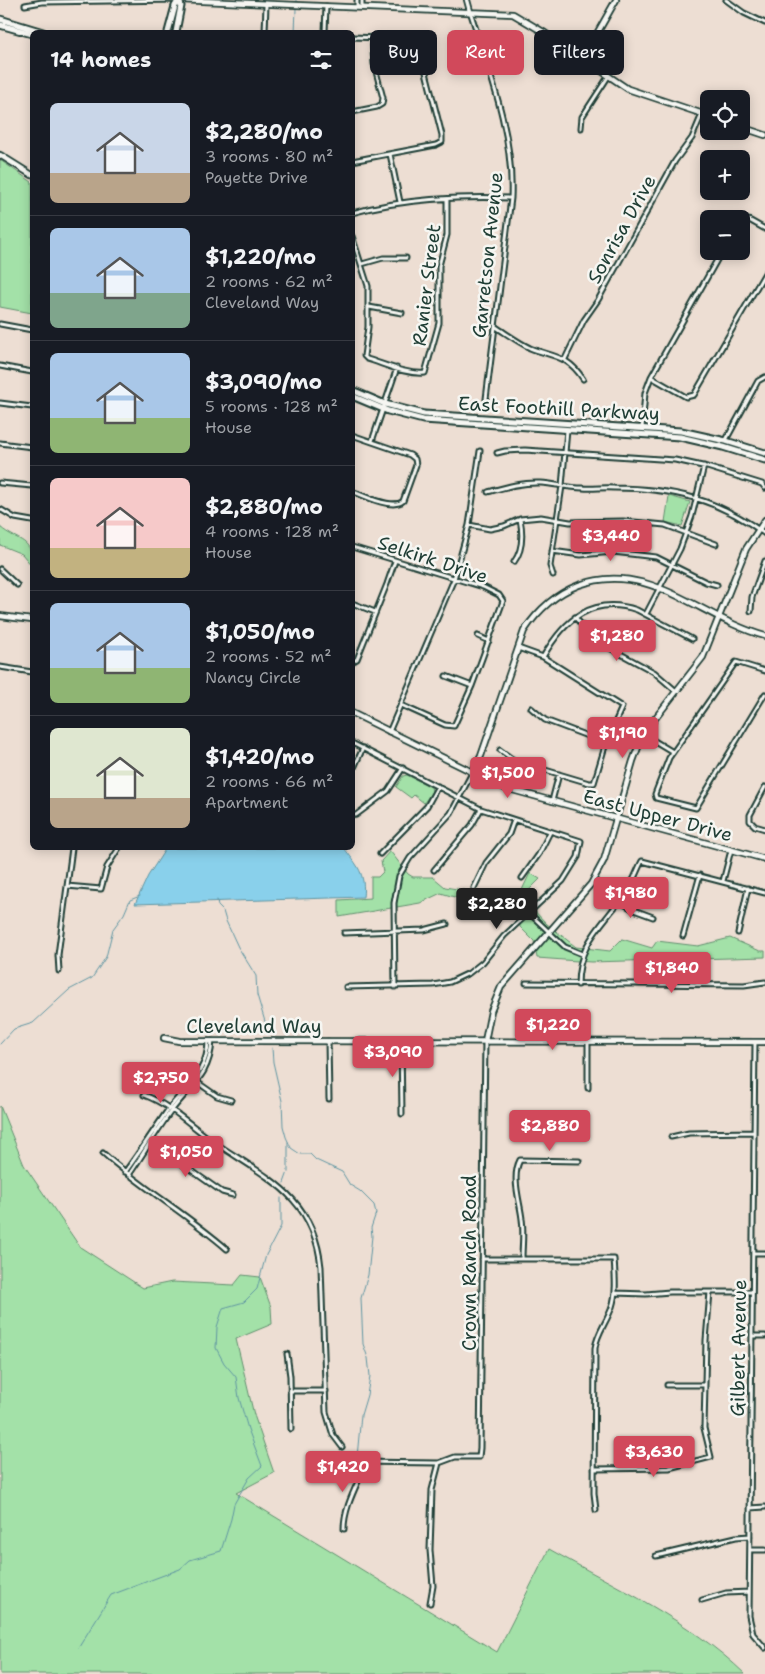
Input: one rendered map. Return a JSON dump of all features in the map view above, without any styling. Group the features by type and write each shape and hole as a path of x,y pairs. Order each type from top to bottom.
{"main road":[{"path":"169,30 179,0"},
{"path":"176,30 182,6 179,0"},
{"path":"0,19 36,30"},
{"path":"0,25 30,33"},
{"name":"East Foothill Parkway","path":"355,392 384,407 443,416 681,431 726,441 765,453"},
{"name":"East Foothill Parkway","path":"355,397 414,418 443,422 680,437 723,447 765,460"}],"street":[{"path":"25,5 42,2 179,0 470,11 507,13 518,16 538,30"},
{"path":"357,0 359,6"},
{"path":"359,6 362,0"},
{"name":"Garretson Avenue","path":"467,0 510,151 512,172 511,198 486,399"},
{"path":"599,30 616,0"},
{"path":"726,0 744,13 765,23"},
{"path":"264,30 266,3"},
{"path":"325,30 326,5"},
{"path":"355,37 370,38"},
{"path":"355,111 377,107 382,104 383,98 377,75"},
{"path":"355,160 436,145 442,142 442,135 427,75"},
{"path":"605,75 628,89 700,113"},
{"path":"581,128 582,117 608,77"},
{"name":"Sonrisa Drive","path":"564,359 675,161 692,138 700,119"},
{"path":"750,130 765,135"},
{"path":"390,154 400,202"},
{"path":"0,155 30,174"},
{"path":"355,212 400,202 511,198"},
{"name":"Ranier Street","path":"397,368 419,374 425,373 438,323 439,266 447,235 447,200"},
{"path":"750,221 765,229"},
{"path":"355,244 368,286 369,307 364,356 397,368 372,441"},
{"path":"362,264 384,258 406,258"},
{"path":"642,428 645,393 651,377 717,260"},
{"path":"651,377 686,396 691,397 697,393 765,273"},
{"path":"369,307 402,313"},
{"path":"0,324 30,330"},
{"path":"496,327 532,348 564,359 576,367 582,379"},
{"path":"0,366 30,372"},
{"path":"726,441 758,381 765,377"},
{"path":"0,403 30,407"},
{"path":"553,575 550,566 562,486 567,430"},
{"path":"355,435 410,455 415,459 416,465 403,501 400,504 394,505 355,492"},
{"path":"0,443 30,447"},
{"path":"497,453 525,450 675,460 704,466 762,484 765,488"},
{"path":"389,732 454,579 468,525 480,452"},
{"path":"646,614 673,564 686,532 704,466"},
{"path":"0,483 30,486"},
{"path":"488,492 519,484 541,483 583,488 651,490 678,494 727,510 765,534"},
{"path":"0,510 16,518 30,521"},
{"path":"468,525 490,529 504,526 520,519 540,517 584,522 623,521 666,525 716,544"},
{"path":"514,562 519,555 522,533 520,519"},
{"path":"484,1041 490,1011 501,987 591,884 604,860 633,761 644,734 703,657 746,549 765,520"},
{"name":"Selkirk Drive","path":"355,548 483,587 499,595 503,601 489,640"},
{"path":"552,551 581,555 613,552 656,557 706,582 718,585"},
{"path":"355,660 394,561"},
{"path":"751,611 752,597 765,561"},
{"path":"0,569 18,585"},
{"path":"395,986 394,893 399,876 410,858 443,823 459,797 481,756 524,631 534,616 550,600 569,588 589,581 607,578 632,579 660,588 748,631 765,636"},
{"path":"355,604 375,612"},
{"path":"543,657 555,636 575,617 593,608 628,607 646,614 692,639"},
{"path":"0,616 30,620"},
{"path":"575,617 593,639 654,672 676,691"},
{"path":"401,705 445,725 454,726 472,686 489,640 478,636"},
{"path":"500,750 514,761 588,783 594,783 606,743 622,707 543,657 518,648"},
{"path":"765,671 736,662 662,770 655,794 656,798 696,808 765,694"},
{"path":"0,667 30,672"},
{"path":"446,676 472,686"},
{"path":"531,708 545,720 606,743"},
{"name":"East Upper Drive","path":"355,715 505,788 765,859"},
{"path":"644,734 673,752"},
{"path":"346,987 433,985 450,982 470,973 504,936 563,882 578,857 581,841 480,809 355,744"},
{"path":"355,766 363,748"},
{"path":"356,815 388,791 403,768"},
{"path":"552,801 559,774"},
{"path":"380,854 427,806 438,786"},
{"path":"765,787 763,795 750,815 750,821 755,826 765,829"},
{"path":"434,870 472,825 480,809"},
{"path":"474,888 486,863 509,834 514,820"},
{"path":"522,878 539,854 550,832"},
{"path":"59,971 58,954 72,850"},
{"path":"67,886 101,889 107,867 118,850"},
{"path":"723,881 731,850"},
{"path":"578,985 582,954 595,931 628,889 642,861 765,893"},
{"path":"683,936 700,875"},
{"path":"738,933 748,888"},
{"path":"619,901 634,910 653,917"},
{"path":"529,913 565,947 582,954"},
{"path":"344,933 424,930 447,924"},
{"path":"526,983 578,985 744,985 765,982"},
{"name":"Cleveland Way","path":"164,1038 179,1041 765,1042"},
{"path":"127,1173 171,1109 196,1081 205,1063 210,1041"},
{"path":"328,1041 329,1099"},
{"path":"401,1041 402,1114"},
{"name":"Crown Ranch Road","path":"439,1463 450,1458 479,1457 480,1448 484,1041"},
{"path":"588,1041 588,1088"},
{"name":"Gilbert Avenue","path":"755,1043 749,1592 750,1626 753,1634 765,1648"},
{"path":"196,1081 217,1096 232,1100"},
{"path":"144,1095 171,1109 277,1185 290,1196 313,1228 319,1247 321,1267 326,1412 333,1435 342,1447"},
{"path":"671,1137 689,1133 755,1132"},
{"path":"150,1141 222,1192 233,1195"},
{"path":"103,1153 127,1173 198,1224 227,1249"},
{"path":"522,1259 522,1220 516,1166 520,1160 579,1161"},
{"path":"753,1253 765,1254"},
{"path":"482,1259 614,1259 615,1293 612,1307 600,1330 595,1348 594,1469 596,1510"},
{"path":"594,1469 669,1468 710,1457 704,1428 704,1385 710,1292"},
{"path":"615,1293 752,1292"},
{"path":"752,1336 765,1336"},
{"path":"287,1354 291,1429"},
{"path":"667,1385 704,1385"},
{"path":"290,1392 326,1392"},
{"path":"355,1462 439,1463 432,1490 430,1550 432,1590 430,1603"},
{"path":"344,1529 344,1522 352,1495 358,1486 366,1463"},
{"path":"750,1508 765,1507"},
{"path":"656,1556 736,1537 750,1536"},
{"path":"750,1550 765,1550"},
{"path":"702,1600 726,1593 749,1592"}],"green space":[{"path":"0,160 30,181 30,313 0,307"},
{"path":"669,496 690,502 682,526 665,522"},
{"path":"0,527 27,545 30,550 30,564 22,554 0,545"},
{"path":"407,775 431,787 432,791 424,803 414,795 411,798 396,787 403,776"},
{"path":"390,851 408,874 413,877 433,877 445,887 463,890 515,905 530,873 540,879 526,893 523,899 547,924 576,947 610,951 622,939 652,948 657,941 698,946 730,938 760,951 765,951 765,957 591,962 537,958 534,941 520,927 519,911 497,905 478,916 461,899 441,893 420,903 339,917 339,900 371,898 371,877 378,877 383,872 381,861"},
{"path":"0,1106 24,1165 80,1247 143,1288 172,1282 234,1285 242,1275 260,1277 271,1307 272,1324 236,1339 254,1415 274,1473 236,1493 497,1652 549,1549 676,1621 700,1637 745,1674 0,1674"}],"water":[{"path":"165,850 346,850 360,870 364,889 363,897 135,904 148,876"}],"waterway":[{"path":"295,30 296,9"},
{"path":"0,1044 14,1029 33,1023 69,990 92,978 106,957 113,929 124,914 130,900 140,896"},
{"path":"217,900 218,906 223,911 238,947 256,976 257,995 269,1035"},
{"path":"272,1048 273,1062 282,1101 283,1126 291,1148 300,1154 310,1154 316,1160 342,1172 350,1185 360,1191 374,1205 376,1213 371,1228 372,1236 368,1275 361,1298 363,1344 368,1358 370,1376 361,1415 357,1457"},
{"path":"284,1183 288,1172 288,1142"},
{"path":"79,1647 111,1595 180,1569 190,1560 221,1551 234,1504 249,1478 262,1466 248,1429 239,1398 236,1377 224,1363 216,1348 217,1327 223,1308 244,1302 257,1289 266,1255 281,1226 281,1198"}]}
